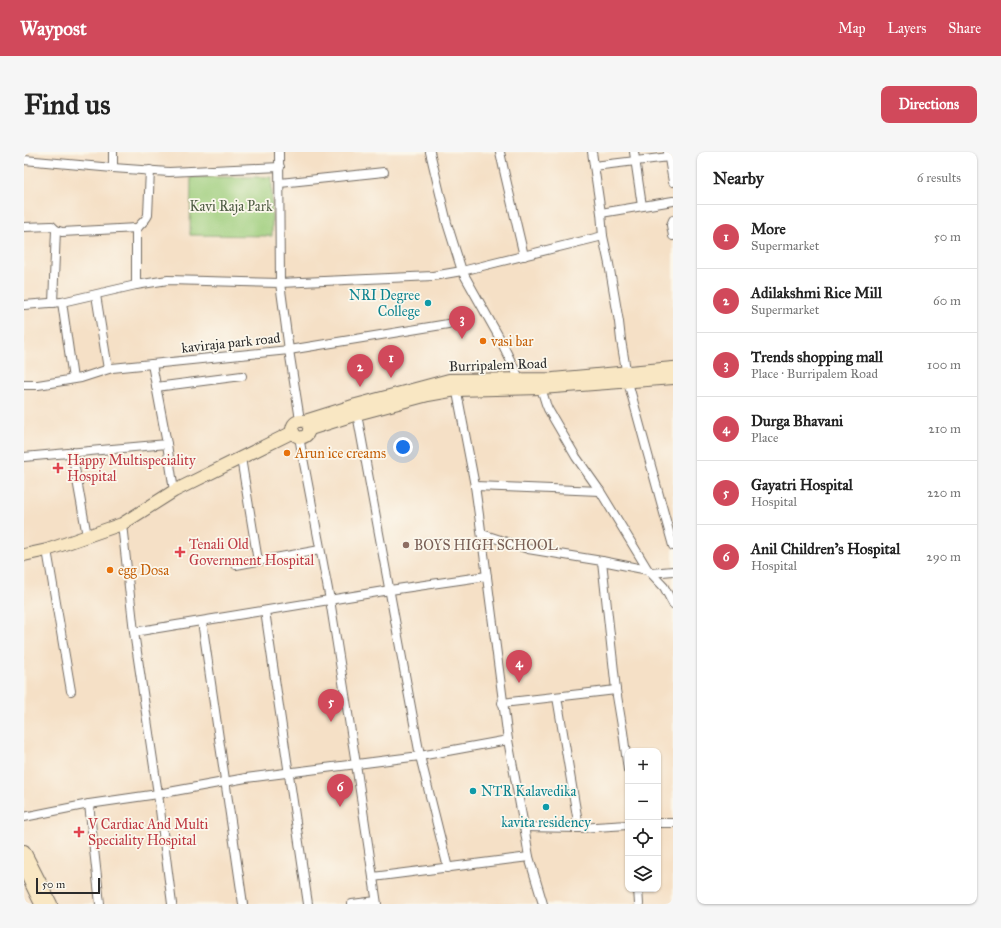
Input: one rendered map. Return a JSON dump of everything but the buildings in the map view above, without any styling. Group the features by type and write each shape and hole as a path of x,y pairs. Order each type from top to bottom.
{"main road":[{"name":"Burripalem Road","path":"305,423 363,403 446,381 456,385 541,388 628,377 673,368"},
{"name":"Burripalem Road","path":"305,423 357,414 428,395 456,385 520,380 628,377 673,378"},
{"path":"24,555 47,550 122,524 174,491 241,458 296,435 292,429 294,424 296,422 305,423"},
{"path":"24,851 51,904"},
{"path":"24,869 40,904"}],"street":[{"path":"113,152 114,168"},
{"path":"279,152 280,283 289,350 448,324"},
{"path":"430,152 447,223 462,272 499,337 520,380"},
{"path":"500,152 524,256"},
{"path":"592,152 603,236 628,377 673,546"},
{"path":"634,152 642,206"},
{"path":"594,166 669,155 673,182"},
{"path":"24,160 114,168 183,172 280,167"},
{"path":"136,285 136,232 137,228 148,215 150,170"},
{"path":"280,183 384,172"},
{"path":"601,213 673,201"},
{"path":"673,220 673,236"},
{"path":"24,227 52,226 56,230 62,232 137,228"},
{"path":"56,230 58,303 74,379"},
{"path":"24,305 58,303 136,285 168,280 280,283 433,276 462,272 603,236"},
{"path":"96,295 108,369"},
{"name":"kaviraja park road","path":"24,385 38,385 81,378 112,368 289,350 305,423"},
{"path":"152,364 174,491"},
{"path":"156,387 242,376"},
{"path":"456,385 475,486 508,740 529,858 543,904"},
{"path":"541,388 548,409 576,457 600,492 650,572 664,587 673,604"},
{"path":"357,414 420,756 448,868"},
{"path":"296,435 330,600 376,902 352,904"},
{"path":"24,458 72,452 167,444"},
{"path":"72,452 87,536"},
{"path":"241,458 258,561"},
{"path":"475,486 600,492"},
{"path":"122,524 134,632 158,794 172,904"},
{"path":"482,534 528,549 602,561 650,572 673,571"},
{"path":"47,550 71,691"},
{"path":"236,565 320,550"},
{"path":"602,561 616,690 625,748"},
{"path":"134,632 390,590 487,576"},
{"path":"265,610 308,904"},
{"path":"202,621 243,904"},
{"path":"502,703 616,690"},
{"path":"557,696 579,828"},
{"path":"24,817 88,804 158,794 246,778 420,756 508,740"},
{"path":"88,804 100,904"},
{"path":"661,824 673,823"},
{"path":"524,828 579,828 625,825"},
{"path":"373,877 529,858"},
{"path":"638,892 639,904"}],"green space":[{"name":"Kavi Raja Park","path":"191,177 272,177 272,236 190,235"}],"place":[{"name":"NRI Degree College","path":"428,303"},
{"name":"Trends shopping mall","path":"462,339"},
{"name":"vasi bar","path":"483,341"},
{"name":"More","path":"391,378"},
{"name":"Adilakshmi Rice Mill","path":"360,387"},
{"name":"Arun ice creams","path":"287,453"},
{"name":"Happy Multispeciality Hospital","path":"58,468"},
{"name":"BOYS HIGH SCHOOL","path":"406,545"},
{"name":"Tenali Old Government Hospital","path":"180,552"},
{"name":"egg Dosa","path":"110,570"},
{"name":"Durga Bhavani","path":"519,683"},
{"name":"Gayatri Hospital","path":"331,722"},
{"name":"NTR Kalavedika","path":"473,791"},
{"name":"Anil Children's Hospital","path":"340,807"},
{"name":"kavita residency","path":"546,807"},
{"name":"V Cardiac And Multi Speciality Hospital","path":"79,832"}]}
